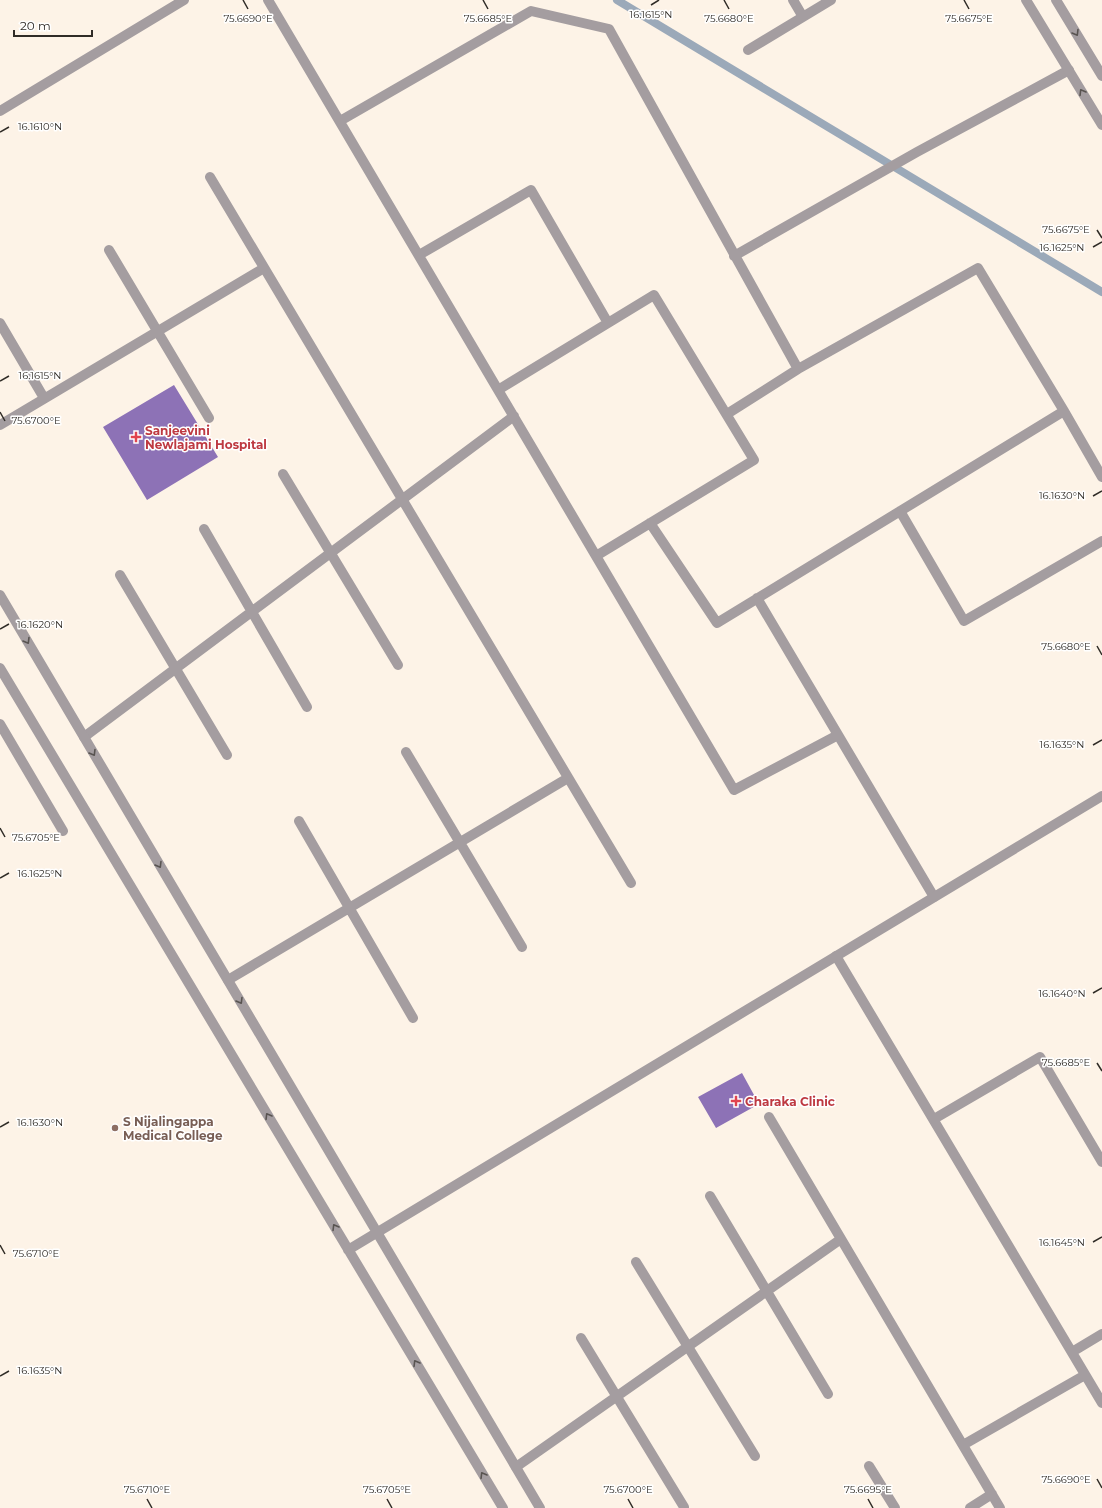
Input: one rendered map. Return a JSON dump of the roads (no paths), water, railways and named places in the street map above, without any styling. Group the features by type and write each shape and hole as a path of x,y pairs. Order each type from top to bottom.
{"street":[{"path":"0,111 184,0"},
{"path":"268,0 734,790 838,735"},
{"path":"793,0 803,17"},
{"path":"748,50 831,0"},
{"path":"1026,0 1102,125"},
{"path":"1056,0 1102,76"},
{"path":"340,121 531,11 609,29 798,369"},
{"path":"734,256 909,156 1069,70"},
{"path":"210,177 631,883"},
{"path":"419,255 531,190 608,323"},
{"path":"109,250 209,418"},
{"path":"0,424 264,268"},
{"path":"727,414 798,369 978,268 1064,410 1102,477"},
{"path":"498,390 654,295 727,414 754,460 596,556"},
{"path":"0,323 44,398"},
{"path":"650,523 718,623 1064,410"},
{"path":"84,737 514,416"},
{"path":"283,474 398,666"},
{"path":"900,511 964,620 1102,541"},
{"path":"204,529 307,707"},
{"path":"120,575 227,755"},
{"path":"0,595 540,1508"},
{"path":"757,598 934,897"},
{"path":"0,668 503,1508"},
{"path":"0,724 63,831"},
{"path":"406,752 522,948"},
{"path":"228,980 568,778"},
{"path":"348,1250 1102,796"},
{"path":"299,821 413,1018"},
{"path":"836,956 1102,1403"},
{"path":"934,1119 1040,1057 1102,1162"},
{"path":"769,1117 1000,1508"},
{"path":"710,1196 828,1394"},
{"path":"516,1467 841,1239"},
{"path":"636,1262 755,1456"},
{"path":"1072,1352 1102,1334"},
{"path":"581,1338 684,1507"},
{"path":"963,1445 1085,1375"},
{"path":"869,1466 895,1508"},
{"path":"970,1508 992,1494"}],"waterway":[{"path":"617,0 1102,292"}],"place":[{"name":"Sanjeevini Newlajami Hospital","path":"136,437"},
{"name":"Charaka Clinic","path":"736,1101"},
{"name":"S Nijalingappa Medical College","path":"115,1128"}]}
